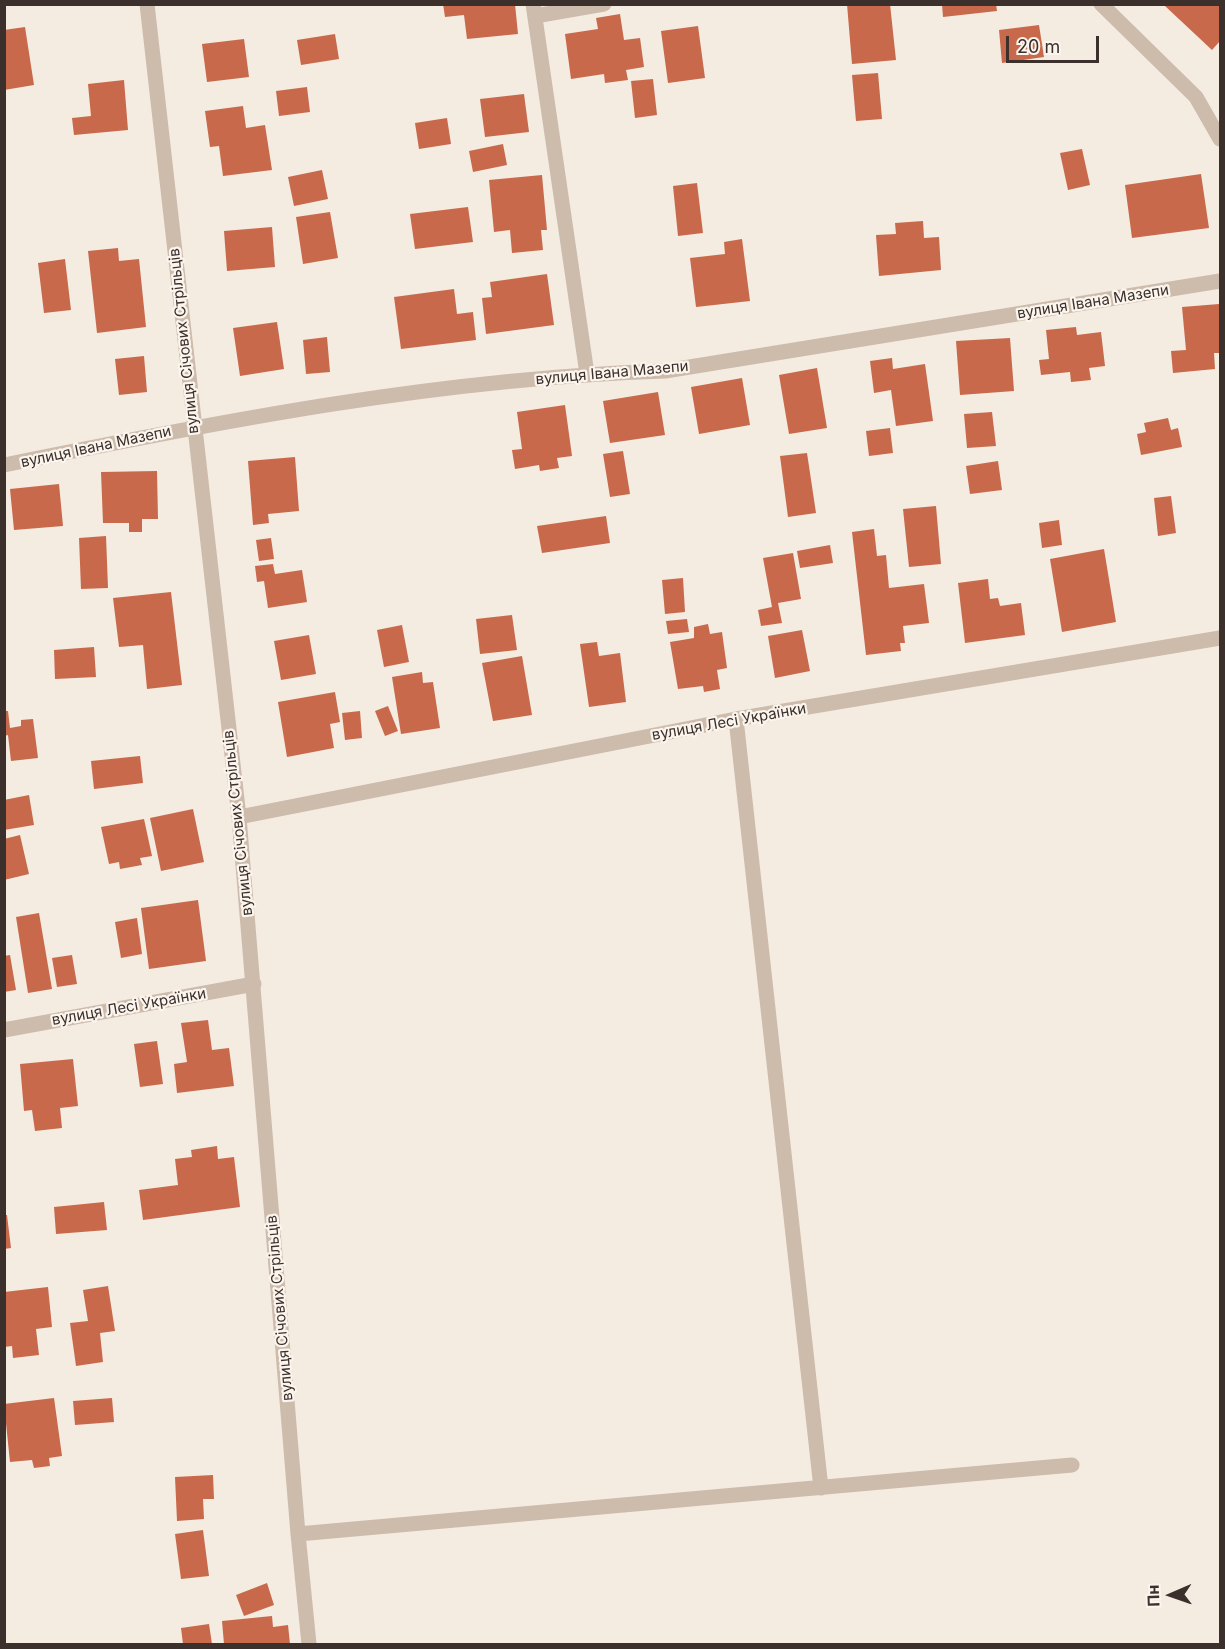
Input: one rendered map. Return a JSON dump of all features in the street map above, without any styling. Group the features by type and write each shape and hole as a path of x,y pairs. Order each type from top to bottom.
{"street":[{"name":"вулиця Січових Стрільців","path":"147,4 239,817 309,1644"},
{"path":"587,374 534,10 604,4"},
{"path":"1101,4 1196,97 1221,139"},
{"name":"вулиця Івана Мазепи","path":"4,465 194,427 390,395 587,374 665,371 1221,281"},
{"name":"вулиця Лесі Українки","path":"239,817 736,719 1221,638"},
{"path":"736,719 821,1488"},
{"name":"вулиця Лесі Українки","path":"4,1030 254,984"},
{"path":"298,1534 1072,1466"}],"building":[{"path":"443,4 515,4 518,34 467,39 464,15 445,17"},
{"path":"847,4 890,4 896,60 852,64"},
{"path":"942,4 996,4 997,11 943,17"},
{"path":"1167,4 1220,4 1220,41 1212,50 1165,6"},
{"path":"620,14 624,40 640,38 644,67 626,70 628,80 605,83 604,74 571,79 565,34 598,29 596,18"},
{"path":"1039,25 1044,57 1002,63 999,30"},
{"path":"698,26 705,78 668,83 661,31"},
{"path":"25,27 34,85 4,90 4,30"},
{"path":"335,34 339,59 301,65 297,40"},
{"path":"244,39 249,77 207,82 202,44"},
{"path":"878,73 882,119 856,121 852,75"},
{"path":"653,79 657,115 635,118 631,81"},
{"path":"124,80 128,130 74,135 72,118 91,116 88,84"},
{"path":"307,87 310,112 279,116 276,91"},
{"path":"524,94 529,132 485,137 480,99"},
{"path":"243,106 246,128 265,125 272,170 223,176 219,146 210,147 205,111"},
{"path":"447,118 451,144 419,149 415,123"},
{"path":"503,144 507,165 473,172 469,151"},
{"path":"1082,149 1090,185 1068,190 1060,153"},
{"path":"322,170 328,199 294,206 288,177"},
{"path":"1201,174 1209,228 1132,238 1125,185"},
{"path":"542,175 547,230 541,230 543,250 512,253 510,230 494,232 489,180"},
{"path":"697,183 703,233 678,236 673,186"},
{"path":"468,207 473,242 415,249 410,214"},
{"path":"330,212 338,258 303,264 296,217"},
{"path":"923,221 924,238 939,237 941,270 879,276 876,235 896,234 895,223"},
{"path":"272,227 275,267 227,271 224,231"},
{"path":"742,239 750,301 696,307 690,258 725,254 724,242"},
{"path":"118,248 119,261 139,259 146,327 97,333 88,251"},
{"path":"65,259 71,310 44,313 38,263"},
{"path":"547,274 554,325 486,334 482,298 492,297 490,282"},
{"path":"454,289 457,314 473,312 476,340 401,349 394,297"},
{"path":"1219,304 1220,353 1214,353 1215,369 1173,373 1171,351 1186,350 1182,307"},
{"path":"277,322 284,369 240,376 233,328"},
{"path":"1076,327 1077,335 1101,332 1105,366 1089,368 1091,380 1071,382 1070,372 1041,375 1039,360 1049,359 1046,330"},
{"path":"327,337 330,372 306,374 303,340"},
{"path":"1010,338 1014,391 960,395 956,341"},
{"path":"144,356 147,392 119,395 115,359"},
{"path":"892,358 893,369 925,364 933,421 896,426 891,390 874,393 870,361"},
{"path":"817,368 827,428 789,434 779,375"},
{"path":"742,378 750,425 699,434 691,387"},
{"path":"658,392 665,435 610,443 603,401"},
{"path":"565,405 572,456 557,458 559,468 540,471 539,465 515,469 512,450 522,449 517,412"},
{"path":"992,412 996,446 967,448 964,414"},
{"path":"1168,418 1171,430 1178,428 1182,447 1141,455 1137,434 1146,432 1144,423"},
{"path":"890,428 893,453 869,456 866,431"},
{"path":"623,451 630,494 610,497 603,454"},
{"path":"807,453 816,513 788,517 780,456"},
{"path":"295,457 299,511 268,514 269,523 253,525 248,461"},
{"path":"998,461 1002,490 970,494 966,466"},
{"path":"157,471 158,519 142,519 142,532 129,532 129,523 103,523 101,472"},
{"path":"59,484 63,526 14,530 10,489"},
{"path":"1171,496 1176,533 1158,536 1154,498"},
{"path":"936,506 941,564 909,567 903,509"},
{"path":"606,516 610,543 542,553 537,526"},
{"path":"1059,520 1062,545 1042,548 1039,523"},
{"path":"874,529 877,556 886,555 889,588 924,584 929,623 903,626 905,643 900,643 901,651 866,655 852,532"},
{"path":"106,536 108,588 81,589 79,538"},
{"path":"271,538 274,559 259,561 256,540"},
{"path":"830,545 833,563 800,568 797,551"},
{"path":"1104,549 1116,622 1062,632 1050,559"},
{"path":"793,553 801,599 778,603 782,623 761,626 758,610 772,607 763,558"},
{"path":"273,564 275,574 302,570 307,602 268,608 264,581 257,582 255,566"},
{"path":"683,578 685,612 665,614 662,580"},
{"path":"988,579 990,599 998,598 1000,606 1021,603 1025,635 965,643 958,583"},
{"path":"171,592 182,685 147,689 143,645 119,647 113,598"},
{"path":"512,615 517,650 480,654 476,619"},
{"path":"687,619 689,632 668,634 666,621"},
{"path":"708,624 710,634 722,632 727,668 717,670 720,689 704,692 703,686 678,689 670,642 694,638 694,627"},
{"path":"402,625 409,662 384,667 377,630"},
{"path":"802,630 810,671 775,678 768,636"},
{"path":"309,635 316,674 281,680 274,641"},
{"path":"597,642 599,656 620,653 626,702 589,707 580,644"},
{"path":"94,647 96,677 55,679 54,650"},
{"path":"522,656 532,715 493,721 482,663"},
{"path":"422,672 423,683 433,682 440,728 401,734 392,677"},
{"path":"335,692 340,722 330,724 334,748 287,757 278,702"},
{"path":"388,706 398,731 385,736 375,711"},
{"path":"4,711 8,711 10,728 21,726 21,720 33,719 38,758 11,761 8,735 4,736"},
{"path":"360,711 362,738 345,740 342,713"},
{"path":"140,756 143,783 94,789 91,761"},
{"path":"29,795 34,825 4,830 4,800"},
{"path":"193,809 204,862 161,871 150,818"},
{"path":"144,819 152,856 140,858 142,865 120,869 119,862 109,864 101,827"},
{"path":"20,835 29,874 4,880 4,839"},
{"path":"198,900 206,961 149,969 141,908"},
{"path":"39,913 52,989 28,993 16,917"},
{"path":"137,918 142,954 121,958 115,922"},
{"path":"10,955 16,990 4,992 4,956"},
{"path":"72,955 77,984 57,987 52,958"},
{"path":"208,1020 212,1050 229,1048 234,1086 177,1093 174,1064 187,1062 181,1023"},
{"path":"157,1041 163,1084 140,1087 134,1044"},
{"path":"73,1059 78,1106 60,1108 62,1128 35,1131 32,1110 24,1111 20,1064"},
{"path":"217,1146 218,1159 234,1157 240,1207 143,1220 139,1190 178,1185 175,1159 192,1157 191,1150"},
{"path":"104,1202 107,1230 56,1234 54,1207"},
{"path":"4,1215 7,1215 11,1248 4,1249"},
{"path":"108,1286 115,1331 100,1333 103,1362 76,1366 70,1323 88,1321 83,1290"},
{"path":"48,1287 52,1327 36,1329 39,1355 13,1358 12,1346 4,1347 4,1292"},
{"path":"54,1398 62,1456 49,1458 50,1466 34,1468 32,1460 10,1462 4,1404"},
{"path":"112,1398 114,1422 75,1425 73,1401"},
{"path":"213,1475 214,1499 203,1499 204,1519 177,1521 175,1477"},
{"path":"203,1530 209,1576 181,1579 175,1534"},
{"path":"267,1583 274,1605 244,1616 236,1595"},
{"path":"272,1616 273,1627 288,1625 290,1644 224,1644 222,1621"},
{"path":"209,1624 212,1644 183,1644 181,1628"}]}
